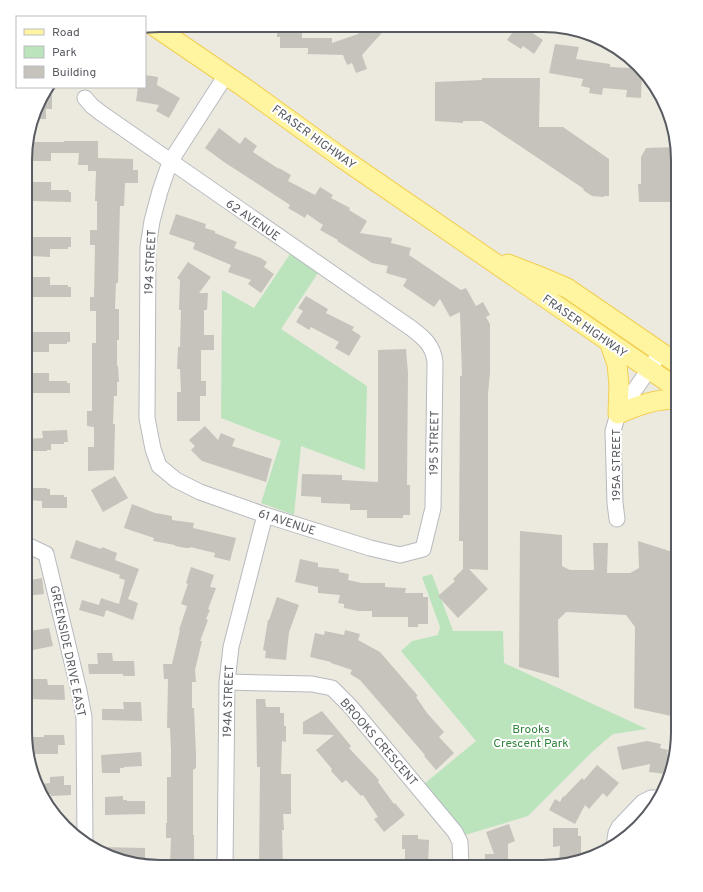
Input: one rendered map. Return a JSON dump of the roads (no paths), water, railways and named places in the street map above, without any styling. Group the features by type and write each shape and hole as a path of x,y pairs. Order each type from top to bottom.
{"main road":[{"name":"FRASER HIGHWAY","path":"163,32 473,249 671,384"},
{"name":"FRASER HIGHWAY","path":"473,249 567,288 671,359"},
{"path":"610,344 617,364 619,385 618,414 645,403 671,398"}],"street":[{"name":"194 STREET","path":"159,466 153,449 147,418 148,247 152,220 170,162 226,75"},
{"name":"62 AVENUE","path":"85,98 100,113 425,338"},
{"name":"195 STREET","path":"423,549 433,508 434,354 431,346 425,338"},
{"name":"195A STREET","path":"617,519 615,503 614,431 618,414 661,352"},
{"name":"61 AVENUE","path":"159,466 176,480 200,492 370,548 400,555 423,549"},
{"name":"194A STREET","path":"225,860 227,682 232,647 266,515"},
{"name":"GREENSIDE DRIVE EAST","path":"32,547 46,554 79,691 84,718 85,836"},
{"name":"BROOKS CRESCENT","path":"227,682 312,684 332,688 350,706 455,832 460,842 461,860"},
{"path":"615,838 619,828 647,800 653,798"}],"park label":[{"name":"Brooks Crescent Park","path":"531,736"}]}
